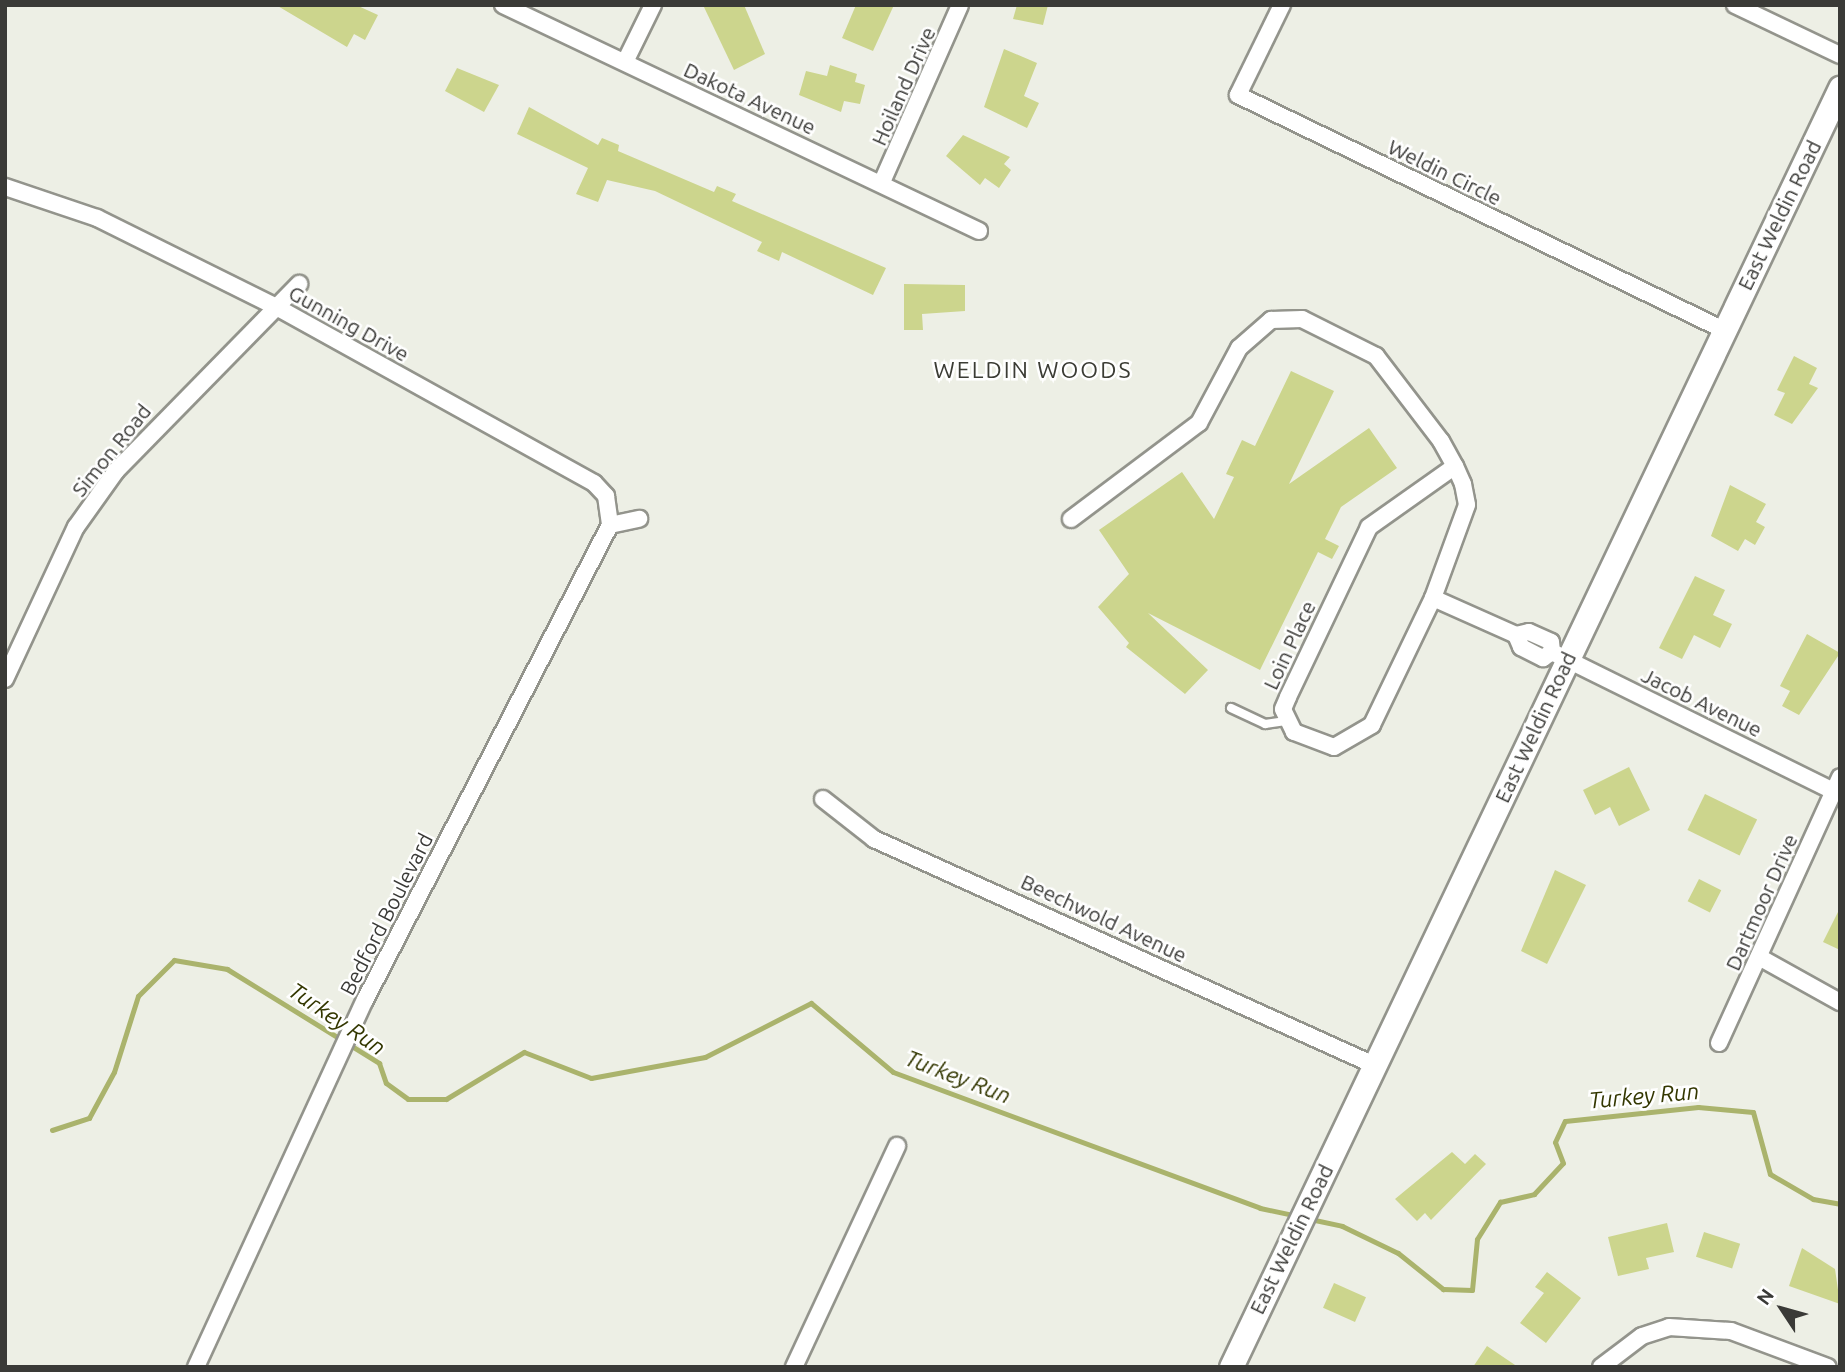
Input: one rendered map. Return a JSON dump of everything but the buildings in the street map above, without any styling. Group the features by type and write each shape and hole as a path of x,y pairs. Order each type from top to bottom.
{"street":[{"name":"Dakota Avenue","path":"503,5 979,231"},
{"path":"625,62 653,5"},
{"name":"Hoiland Drive","path":"882,183 960,5"},
{"name":"Weldin Circle","path":"1282,5 1238,96 1724,330"},
{"path":"1735,5 1840,55"},
{"name":"East Weldin Road","path":"1231,1367 1285,1248 1374,1065 1560,655 1724,330 1840,88"},
{"name":"Gunning Drive","path":"5,187 97,218 280,309 594,483 606,496 610,525"},
{"name":"Simon Road","path":"5,679 76,527 116,471 210,371 280,309 299,284"},
{"name":"Loin Place","path":"1071,519 1190,432 1238,348 1261,326 1286,317 1376,356 1455,466 1467,505 1433,598 1361,737 1334,747 1318,745 1286,721 1287,697 1369,527 1455,466"},
{"path":"610,525 639,519"},
{"name":"Bedford Boulevard","path":"196,1367 353,1025 610,525"},
{"name":"Jacob Avenue","path":"1433,598 1516,635 1521,647 1543,658 1560,655 1836,784"},
{"name":"Dartmoor Drive","path":"1719,1043 1836,784"},
{"name":"Beechwold Avenue","path":"823,799 874,839 1374,1065"},
{"path":"1759,957 1840,1002"},
{"path":"794,1367 897,1146"},
{"path":"1601,1367 1642,1336 1670,1326 1731,1331 1828,1367"}],"lane":[{"path":"1231,708 1265,724 1286,721"}],"waterway":[{"name":"Turkey Run","path":"52,1130 89,1118 114,1072 138,996 174,960 227,969 379,1063 386,1083 408,1099 446,1099 524,1052 591,1078 705,1057 811,1003 893,1072 1260,1208 1297,1216"},
{"name":"Turkey Run","path":"1310,1219 1342,1226 1398,1253 1443,1289 1472,1290 1477,1239 1500,1202 1534,1194 1563,1163 1555,1142 1565,1121 1698,1107 1753,1112 1770,1174 1813,1199 1840,1204"}],"district":[{"name":"WELDIN WOODS","path":"1033,370"}]}
